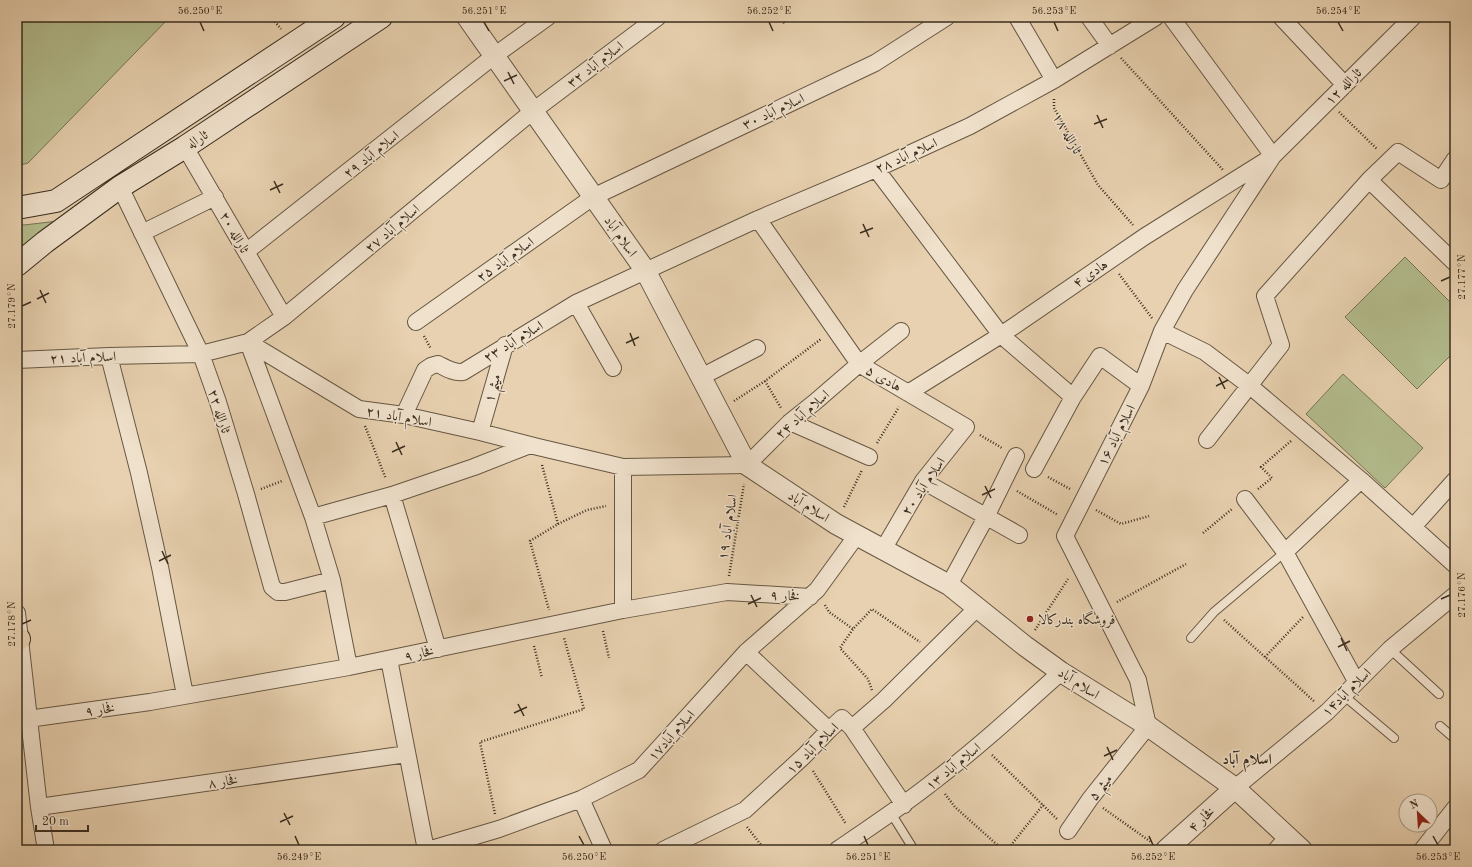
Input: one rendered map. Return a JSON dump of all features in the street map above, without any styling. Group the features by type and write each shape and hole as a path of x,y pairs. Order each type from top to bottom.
{"main road":[{"name":"ثاراله","path":"17,208 56,201 334,17"},
{"name":"ثاراله","path":"17,265 45,242 120,187 185,147 381,17"}],"street":[{"name":"اسلام آباد","path":"467,17 645,270 747,465 836,524 884,548 949,585 1025,646 1061,672 1148,726 1235,788 1289,846"},
{"name":"اسلام آباد ۲۹","path":"247,251 494,56 548,17"},
{"name":"اسلام آباد ۳۲","path":"533,111 658,17"},
{"name":"اسلام آباد ۳۰","path":"593,196 874,63 947,17"},
{"path":"1017,17 1054,80"},
{"path":"1090,17 1110,46"},
{"name":"اسلام آباد ۲۸","path":"645,270 758,218 876,169 970,126 1054,80 1156,17"},
{"path":"1171,17 1273,156"},
{"path":"1281,17 1345,85"},
{"name":"ثارالله ۱۲","path":"1273,156 1413,17"},
{"name":"اسلام آباد ۲۷","path":"248,342 284,317 533,111"},
{"name":"ثارالله ۲۰","path":"185,147 247,251 284,317"},
{"path":"1206,440 1281,346 1264,296 1369,180 1398,152 1441,180 1455,158"},
{"name":"هادی ۴","path":"908,392 1001,335 1109,260 1232,180 1273,156"},
{"name":"اسلام آباد ۱۶","path":"1148,726 1138,680 1065,536 1140,386 1162,331 1185,290 1273,156"},
{"path":"876,169 1001,335 1073,397"},
{"path":"1369,180 1455,263"},
{"name":"ثارالله ۲۲","path":"120,187 200,354 218,402 272,587 278,592 285,592 332,580"},
{"name":"اسلام آباد ۲۵","path":"416,322 593,196"},
{"path":"142,233 215,197"},
{"path":"758,218 859,364"},
{"name":"اسلام آباد ۲۳","path":"436,364 453,371 463,372 576,303 645,270"},
{"path":"576,303 613,368"},
{"name":"اسلام آباد ۲۴","path":"747,465 790,422 901,331"},
{"path":"1162,331 1205,352 1250,386 1361,480 1455,564"},
{"path":"248,342 313,517 332,580 349,667"},
{"name":"اسلام آباد ۲۱","path":"17,360 200,354 248,342 359,409 404,415 623,467 747,465"},
{"name":"میثم ۱","path":"480,432 505,345"},
{"path":"701,376 757,348"},
{"path":"109,356 139,473 159,560 185,695"},
{"path":"1034,469 1073,397 1100,356 1140,386"},
{"path":"404,415 425,370 436,364"},
{"name":"هادی ۵","path":"859,364 966,427"},
{"path":"790,422 869,457"},
{"name":"اسلام آباد ۲۰","path":"884,548 923,481 966,427"},
{"path":"313,517 392,495 534,446"},
{"path":"949,585 986,517 1016,456"},
{"path":"623,467 623,610"},
{"path":"1285,552 1361,480"},
{"path":"1413,527 1455,480"},
{"path":"923,481 1019,535"},
{"path":"392,495 438,649"},
{"path":"1245,499 1285,552 1356,681"},
{"name":"اسلام آباد۱۷","path":"427,850 499,829 581,799 640,770 746,652 813,593 857,535"},
{"name":"فخار ۹","path":"28,719 150,702 349,667 623,610 727,592 813,593"},
{"name":"اسلام آباد۱۴","path":"1235,788 1327,712 1356,681 1390,649 1455,594"},
{"name":"اسلام آباد ۱۵","path":"663,850 745,810 804,756 842,718 852,728 884,700 934,652 977,608"},
{"path":"17,613 18,639 39,807 46,850"},
{"path":"746,652 829,730"},
{"path":"389,659 427,850"},
{"name":"اسلام آباد ۱۳","path":"837,850 898,809 935,781 981,744 1061,672"},
{"name":"میثم ۵","path":"1068,830 1090,799 1148,726"},
{"path":"852,728 898,809"},
{"name":"فخار ۸","path":"39,807 407,754"},
{"name":"فخار ۴","path":"1162,848 1235,788"},
{"path":"581,799 604,850"},
{"path":"1422,850 1455,808"}],"lane":[{"path":"1191,638 1214,612 1285,552"},
{"path":"1390,649 1439,694"},
{"path":"1343,695 1394,738"},
{"path":"1440,726 1455,739"},
{"path":"898,809 914,850"}],"path":[{"path":"781,17 784,25"},
{"path":"1110,46 1232,180"},
{"name":"ثارالله ۱۸","path":"1054,80 1054,108 1098,185 1144,237"},
{"path":"1327,102 1389,160"},
{"path":"1109,260 1162,331"},
{"path":"416,322 432,350 436,364"},
{"path":"719,411 765,381 835,329"},
{"path":"765,381 790,422"},
{"path":"359,409 392,495"},
{"path":"966,427 1016,456"},
{"path":"1272,478 1261,467 1303,431"},
{"path":"534,446 558,524"},
{"name":"اسلام آباد ۱۹","path":"727,592 747,465"},
{"path":"246,494 298,475"},
{"path":"1003,482 1072,523"},
{"path":"499,829 480,742 584,709 530,541 558,524 587,510 623,503"},
{"path":"1082,503 1121,524 1149,516"},
{"path":"1025,646 1078,564"},
{"path":"1103,610 1186,564"},
{"path":"813,593 829,612 853,629"},
{"path":"1265,657 1314,605"},
{"path":"884,700 872,690 868,679 840,648 853,629 872,609 934,652"},
{"path":"1214,612 1327,712"},
{"path":"599,615 609,658"},
{"path":"530,630 542,678"},
{"path":"981,744 1068,830"},
{"path":"804,756 855,838"},
{"path":"935,781 955,807 1003,850"},
{"path":"1090,799 1162,848"},
{"path":"1007,850 1043,805"},
{"path":"736,814 765,850"}],"green space":[{"path":"17,17 170,17 28,163 17,166"},
{"path":"58,221 17,252 17,224 24,225"},
{"path":"1405,257 1455,307 1455,351 1417,389 1345,317"},
{"path":"1343,374 1423,448 1385,488 1306,414"}],"place":[{"name":"فروشگاه بندرکالا","path":"1030,619"}],"district":[{"name":"اسلام آباد","path":"1247,759"}]}
